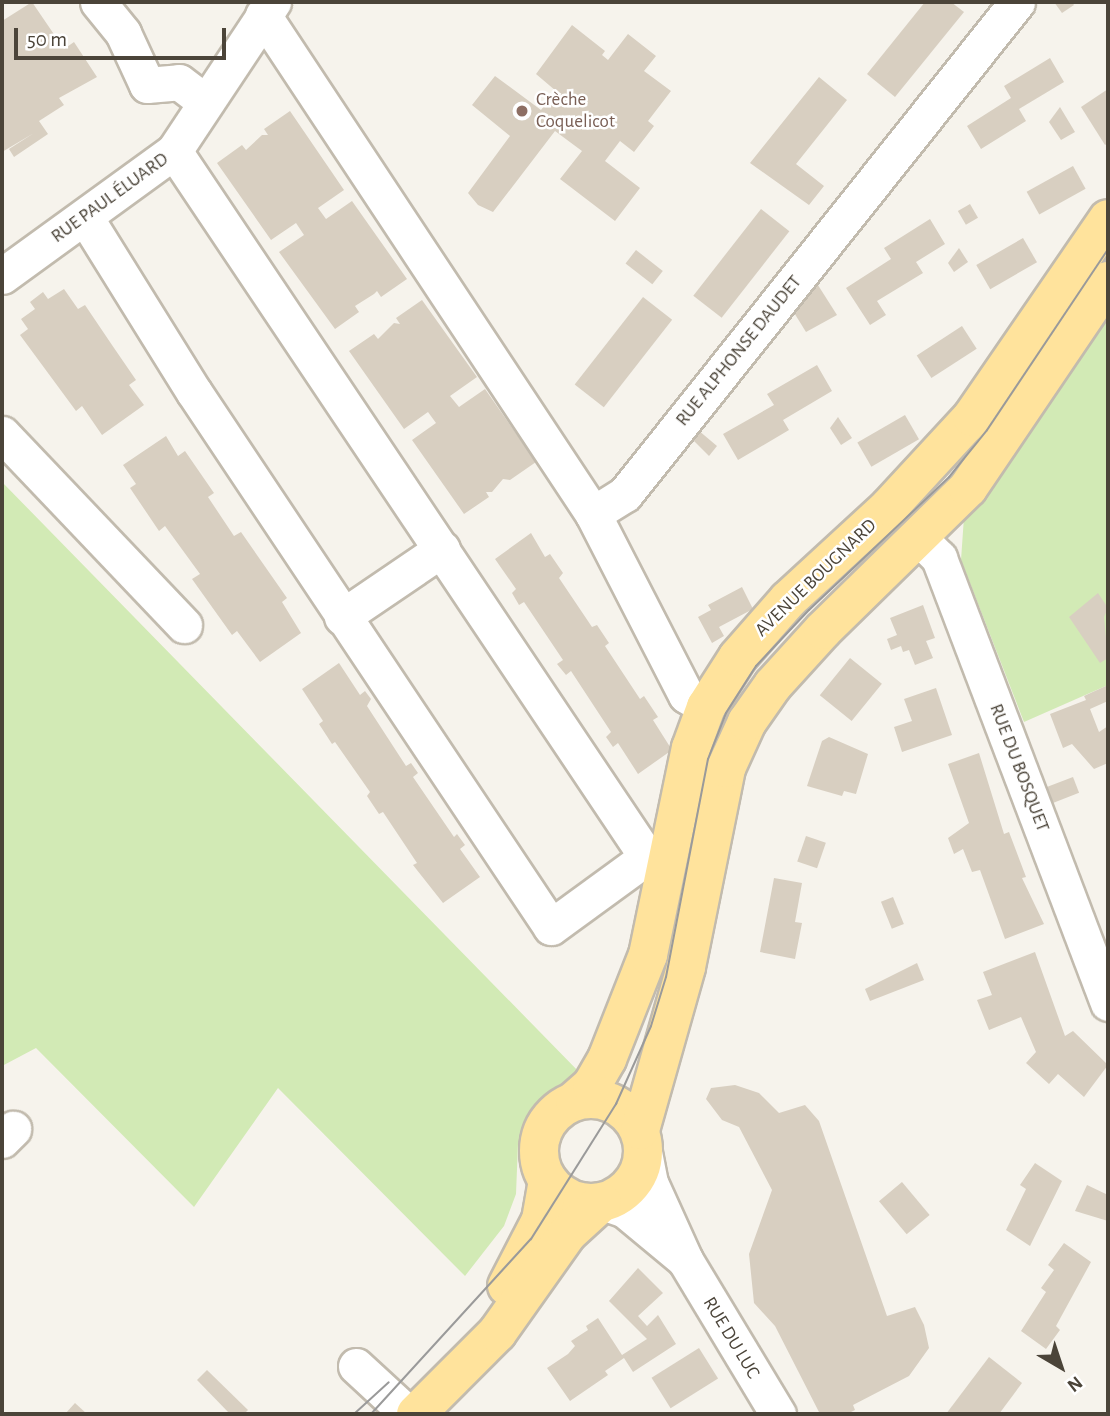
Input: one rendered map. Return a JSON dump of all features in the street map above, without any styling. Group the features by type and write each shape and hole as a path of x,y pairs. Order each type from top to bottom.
{"main road":[{"name":"AVENUE BOUGNARD","path":"471,1354 541,1220 548,1181 540,1165 542,1132 561,1107 575,1100 592,1085 631,1008 648,955 658,858 706,707 738,657 788,600 889,508 972,417 1108,219"},
{"name":"AVENUE BOUGNARD","path":"416,1414 515,1311 583,1215 631,1185 686,967 726,768 747,722 773,685 823,630 920,539 1003,441 1108,281"},
{"path":"575,1100 596,1098 616,1104 642,1142"},
{"path":"548,1181 575,1201 602,1202"}],"street":[{"path":"97,2 122,33 147,85 178,82 204,101"},
{"name":"RUE ALPHONSE DAUDET","path":"593,514 625,494 1017,2"},
{"path":"268,8 593,514 686,695 706,707"},
{"name":"RUE PAUL ÉLUARD","path":"2,276 174,152 204,101 268,8"},
{"path":"85,217 342,617 551,927 658,858 442,549 174,152"},
{"path":"2,434 184,625"},
{"name":"RUE DU BOSQUET","path":"920,539 939,558 1108,1003"},
{"path":"342,617 442,549"},
{"name":"RUE DU LUC","path":"642,1142 650,1183 685,1261 778,1414"},
{"name":"RUE DU LUC","path":"602,1202 625,1210 685,1261"},
{"path":"356,1366 408,1414"}],"green space":[{"path":"1108,315 1108,685 1024,722 961,560 964,517 998,476"},
{"path":"2,482 582,1075 528,1120 518,1144 516,1194 504,1226 465,1276 278,1088 194,1207 36,1048 2,1066"}],"building":[{"path":"32,2 64,49 74,42 97,77 59,98 64,105 39,121 48,134 14,157 9,149 34,133 2,152 2,21"},
{"path":"925,2 951,2 964,12 895,97 867,74"},
{"path":"1054,2 1072,2 1074,5 1062,13"},
{"path":"572,25 605,51 602,55 608,60 628,34 656,56 644,71 671,91 648,121 654,126 634,152 620,141 605,161 640,188 615,221 560,179 582,151 555,131 493,212 478,205 468,193 510,136 472,105 495,76 541,110 556,91 536,74"},
{"path":"1050,58 1064,82 1019,109 1026,121 981,149 967,126 1011,98 1004,86"},
{"path":"819,77 847,100 796,164 824,186 809,205 750,163"},
{"path":"1108,89 1108,143 1105,145 1081,107"},
{"path":"1060,107 1075,132 1061,140 1049,122"},
{"path":"290,111 344,190 318,208 326,219 352,201 407,279 381,297 377,291 355,306 359,312 335,329 279,252 304,235 296,223 271,240 217,163 242,145 246,150 262,135 268,135 264,129"},
{"path":"1073,166 1086,189 1039,214 1027,192"},
{"path":"970,204 978,218 966,225 958,211"},
{"path":"761,209 789,231 722,318 693,296"},
{"path":"930,219 945,244 916,262 923,273 877,301 886,315 870,325 846,288 891,259 884,248"},
{"path":"1023,238 1037,262 990,289 976,265"},
{"path":"959,248 968,262 954,272 948,263"},
{"path":"636,250 663,271 652,284 626,263"},
{"path":"816,282 837,315 806,332 793,311"},
{"path":"64,289 78,309 85,305 136,380 129,385 144,405 102,435 82,406 76,411 20,335 28,329 21,319 35,309 30,302 43,292 48,299"},
{"path":"643,297 672,320 604,407 575,384"},
{"path":"422,300 477,377 450,396 459,407 485,389 536,462 510,480 503,479 492,492 486,492 489,497 464,514 412,440 436,423 428,412 404,429 349,351 374,334 378,339 394,323 400,324 396,318"},
{"path":"962,326 977,349 931,378 917,355"},
{"path":"817,365 832,391 783,420 789,430 738,460 723,434 774,405 767,394"},
{"path":"905,415 919,439 871,467 857,442"},
{"path":"838,417 852,438 841,445 830,428"},
{"path":"698,430 717,446 709,456 692,439"},
{"path":"166,436 178,456 185,451 214,493 208,497 234,536 241,532 287,598 282,602 301,633 260,662 237,631 232,635 192,579 200,574 165,526 159,531 130,488 136,484 123,465"},
{"path":"531,533 545,557 550,554 563,573 559,578 592,627 597,625 609,643 605,646 640,699 644,696 658,717 653,720 672,750 638,774 618,743 613,747 606,737 611,732 571,671 566,675 557,664 563,660 524,602 519,605 512,593 516,589 495,559"},
{"path":"742,587 753,609 719,627 724,636 712,643 698,617 711,610 708,605"},
{"path":"1098,593 1108,608 1104,617 1108,658 1100,663 1069,617"},
{"path":"923,605 935,638 926,641 933,658 915,665 909,650 903,652 901,646 891,650 887,639 897,635 890,618"},
{"path":"850,658 882,684 852,721 820,695"},
{"path":"339,663 360,695 365,691 371,699 367,706 406,766 411,763 418,773 413,777 454,837 457,834 465,845 460,849 480,877 443,903 413,865 417,863 383,812 379,814 367,796 370,792 335,742 332,744 319,724 323,721 302,689"},
{"path":"1108,685 1108,701 1090,709 1099,732 1108,726 1108,763 1094,769 1072,744 1063,748 1050,714 1086,700 1084,696"},
{"path":"936,688 952,735 902,752 894,727 912,721 904,699"},
{"path":"829,737 868,754 856,794 844,791 842,796 807,786 822,741"},
{"path":"979,753 1004,834 1009,832 1026,877 1022,878 1044,924 1005,939 980,870 972,872 963,849 954,854 948,838 969,823 948,764"},
{"path":"1073,777 1079,793 1053,803 1047,787"},
{"path":"806,836 826,843 817,868 797,862"},
{"path":"774,878 802,883 795,922 802,923 795,959 760,952"},
{"path":"893,897 904,924 892,929 881,902"},
{"path":"1035,952 1065,1036 1073,1031 1108,1065 1084,1097 1058,1074 1049,1084 1026,1063 1036,1052 1021,1017 989,1030 977,1000 992,995 983,972"},
{"path":"917,963 924,980 870,1001 865,989"},
{"path":"735,1085 759,1093 779,1113 805,1105 819,1121 887,1316 915,1307 924,1325 929,1348 909,1376 853,1405 855,1410 847,1414 820,1414 775,1326 754,1303 749,1254 772,1190 739,1127 722,1120 706,1099 711,1088"},
{"path":"1035,1163 1062,1181 1030,1246 1006,1230 1026,1189 1020,1185"},
{"path":"902,1182 930,1215 907,1234 879,1201"},
{"path":"1087,1185 1108,1195 1108,1221 1075,1211"},
{"path":"1064,1243 1091,1262 1056,1326 1060,1330 1046,1349 1021,1331 1046,1292 1041,1288 1054,1270 1048,1265"},
{"path":"638,1268 663,1293 638,1316 647,1326 658,1315 676,1344 633,1372 624,1358 605,1371 608,1375 570,1401 547,1368 568,1354 575,1346 571,1341 588,1330 586,1326 598,1318 622,1355 647,1339 609,1301"},
{"path":"699,1348 718,1379 671,1408 652,1378"},
{"path":"989,1357 1022,1383 999,1414 946,1414"},
{"path":"207,1370 248,1410 244,1414 230,1414 197,1380"},
{"path":"75,1403 87,1414 65,1414"}],"tram line":[{"path":"371,1414 531,1239 616,1104 651,1026 666,977 708,759 726,713 756,666 809,610 949,477 987,430 1108,249"},
{"path":"354,1414 389,1382"}],"place":[{"name":"Crèche Coquelicot","path":"522,111"}]}
